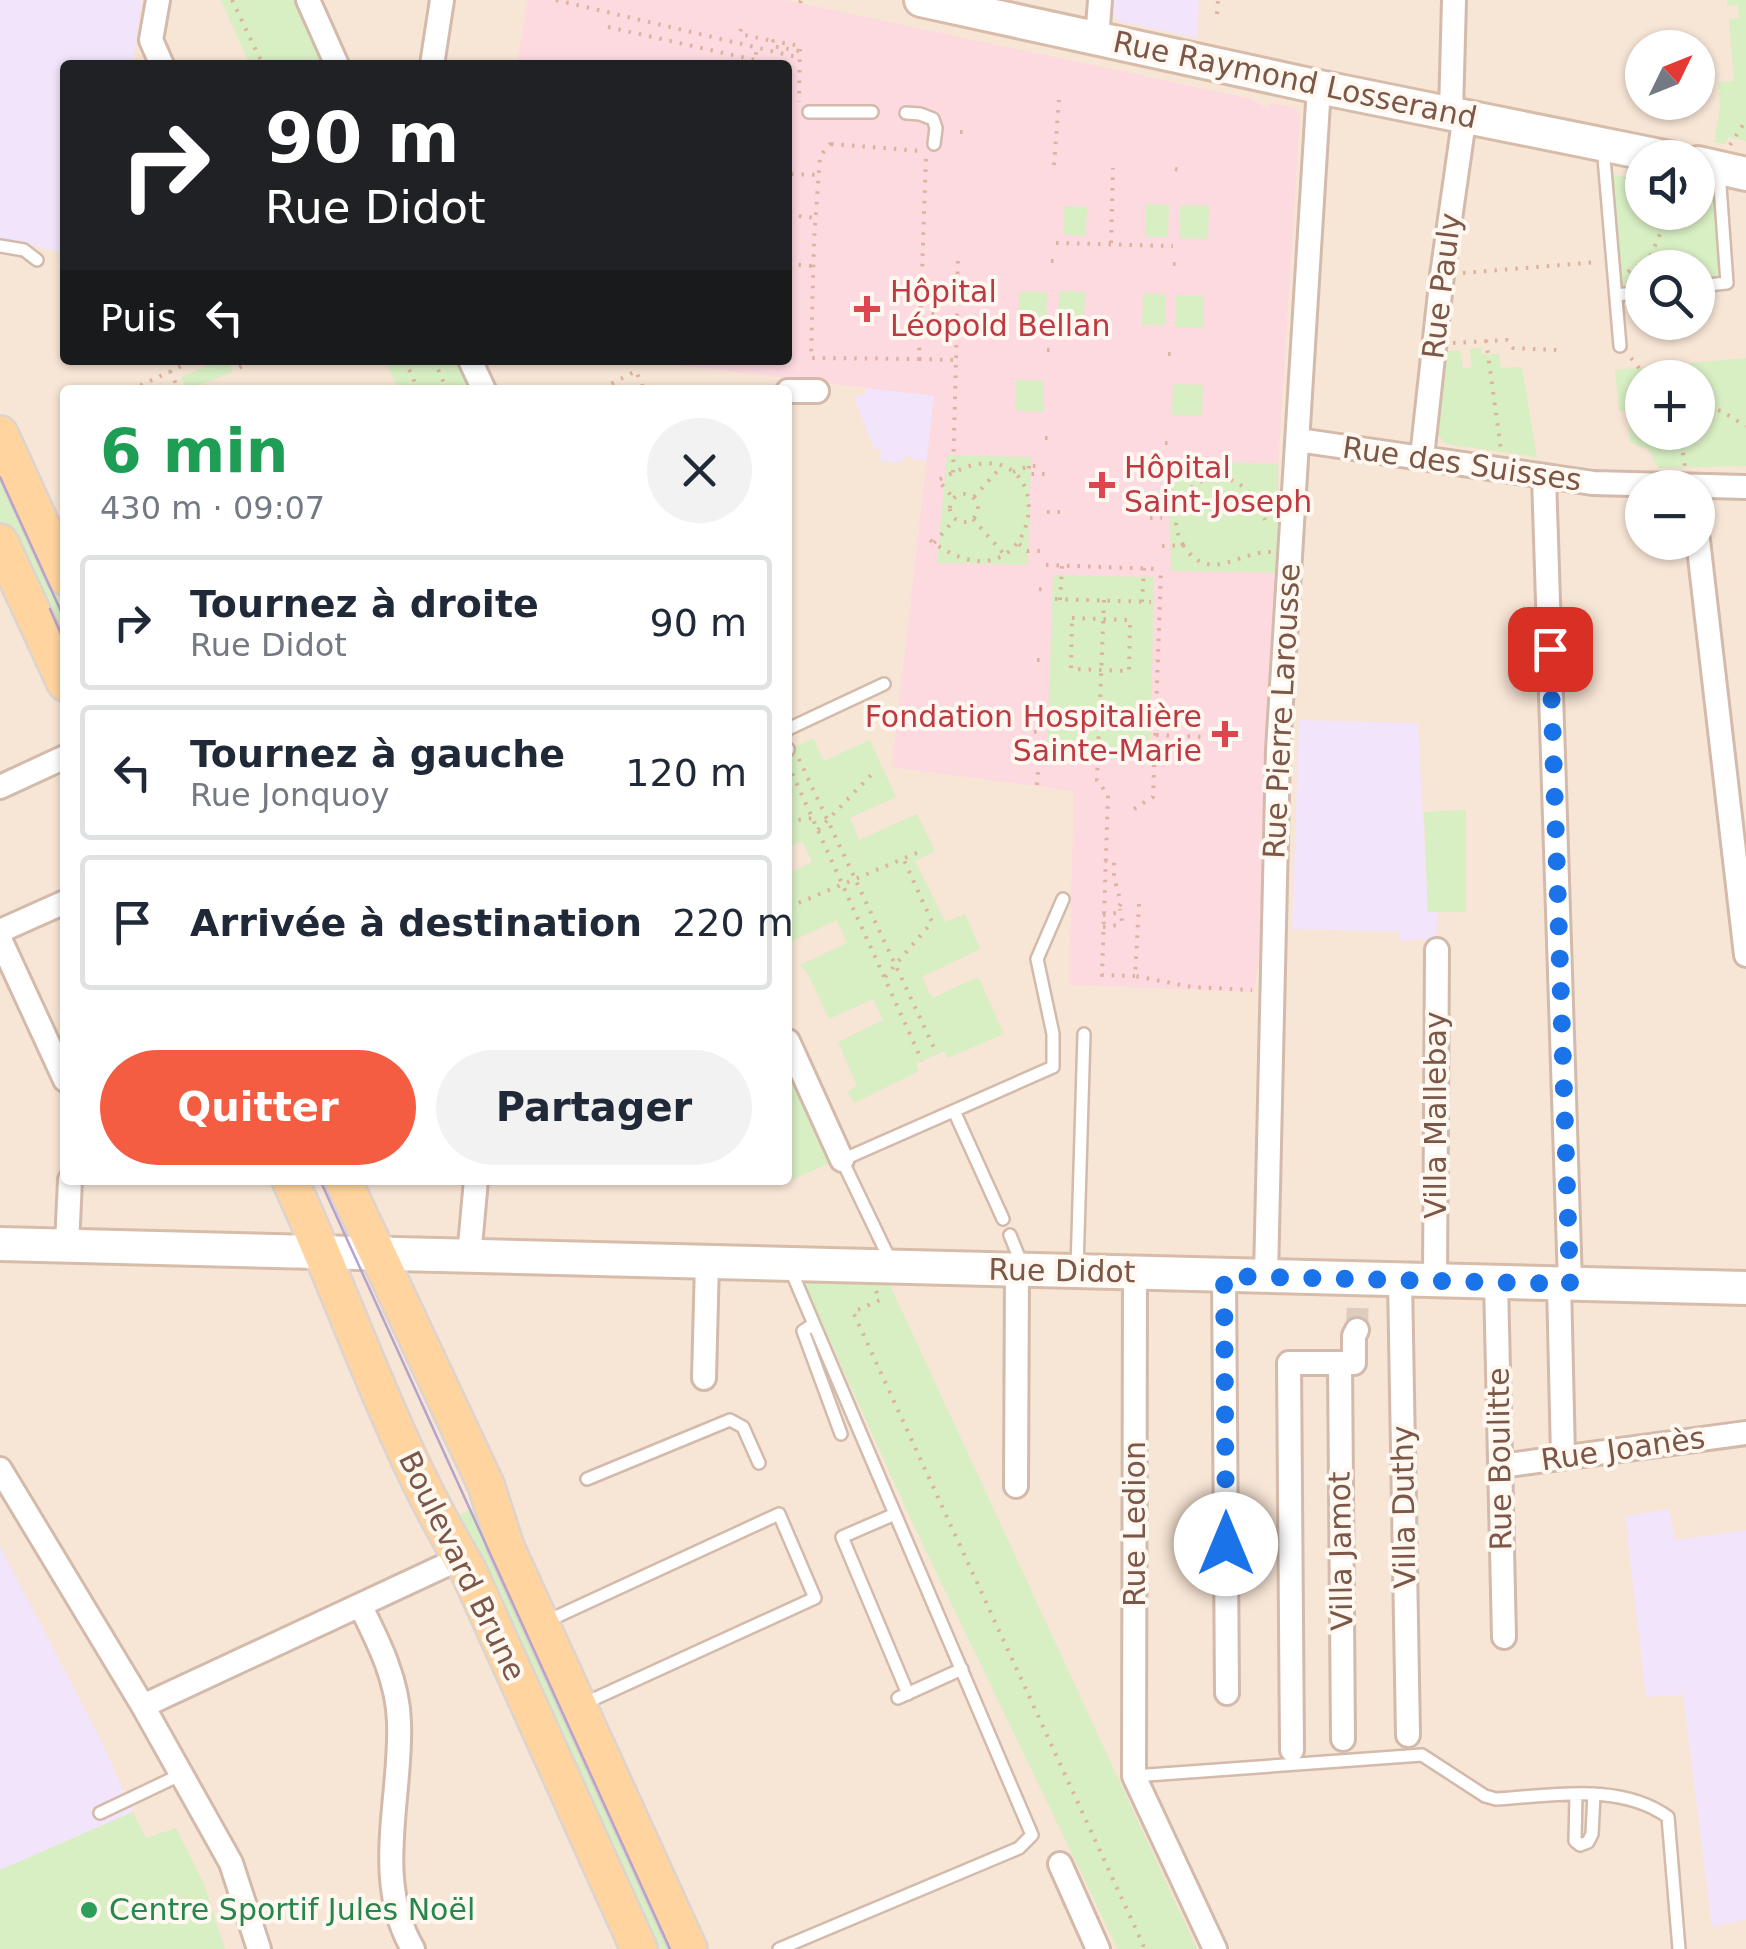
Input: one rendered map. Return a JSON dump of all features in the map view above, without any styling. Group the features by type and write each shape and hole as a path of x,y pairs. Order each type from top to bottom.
{"main road":[{"path":"0,434 60,566"},
{"path":"0,542 9,587 60,674"},
{"name":"Boulevard Brune","path":"292,1185 432,1508 461,1558 640,1949"},
{"name":"Boulevard Brune","path":"345,1185 486,1484 506,1546 689,1949"}],"street":[{"path":"158,0 150,40 160,60"},
{"path":"308,0 335,60"},
{"path":"433,60 442,0"},
{"name":"Rue Raymond Losserand","path":"921,0 1318,87 1625,148"},
{"path":"1096,40 1100,0"},
{"name":"Rue Pauly","path":"1422,458 1458,113 1454,0"},
{"name":"Rue Pierre Larousse","path":"1272,1282 1272,989 1278,750 1318,87"},
{"path":"792,390 817,390"},
{"name":"Rue des Suisses","path":"1298,440 1593,483 1625,482"},
{"path":"1544,476 1564,1284 1563,1457"},
{"name":"Rue des Suisses","path":"1715,483 1746,487"},
{"path":"1700,560 1746,956"},
{"path":"0,787 60,759"},
{"path":"60,905 0,935 60,1069"},
{"name":"Villa Mallebay","path":"1435,1280 1437,950"},
{"path":"792,1050 842,1160"},
{"path":"66,1245 70,1185"},
{"path":"468,1257 475,1185"},
{"name":"Rue Didot","path":"0,1244 788,1264 884,1276 1017,1270 1224,1276 1358,1287 1400,1280 1435,1280 1746,1288"},
{"path":"704,1378 707,1262"},
{"path":"1016,1486 1017,1270"},
{"name":"Rue Ledion","path":"1134,1776 1135,1272"},
{"path":"1224,1276 1227,1693"},
{"name":"Villa Duthy","path":"1400,1280 1408,1735"},
{"name":"Rue Boulitte","path":"1496,1282 1504,1636"},
{"name":"Villa Jamot","path":"1292,1750 1289,1363 1354,1363 1357,1330"},
{"name":"Villa Jamot","path":"1340,1363 1343,1739"},
{"name":"Rue Joanès","path":"1501,1466 1746,1433"},
{"path":"0,1470 143,1706 231,1863 260,1949"},
{"path":"143,1706 461,1558"},
{"path":"361,1607 386,1659 399,1721 391,1874 397,1908 413,1949"},
{"path":"1134,1776 1215,1949"},
{"path":"1060,1864 1098,1949"}],"lane":[{"path":"149,60 150,40"},
{"path":"805,108 872,112"},
{"path":"906,113 930,116 936,128 934,144"},
{"path":"1603,143 1620,346"},
{"path":"1715,284 1727,283 1723,165"},
{"path":"0,246 24,250 37,260"},
{"path":"1615,291 1625,291"},
{"path":"792,727 884,684"},
{"path":"884,1276 842,1160 1053,1067 1053,1034 1037,959 1063,899"},
{"path":"1077,1272 1084,1034"},
{"path":"954,1111 1003,1219"},
{"path":"1010,1235 1018,1255 1017,1270"},
{"path":"779,1949 1019,1848 1029,1840 1030,1828 788,1264"},
{"path":"814,1324 802,1330 841,1434"},
{"path":"587,1479 730,1420 743,1428 759,1464"},
{"path":"541,1624 777,1507 815,1598 579,1706"},
{"path":"895,1514 842,1538 903,1696 962,1669"},
{"path":"1134,1776 1422,1756 1496,1799 1594,1794 1638,1802 1668,1817 1679,1949"},
{"path":"100,1813 182,1774"},
{"path":"1576,1794 1575,1841 1580,1845 1588,1842 1592,1834 1594,1794"}],"path":[{"path":"232,0 261,60"},
{"path":"556,0 800,58"},
{"path":"1217,14 1218,0"},
{"path":"608,27 742,60"},
{"path":"741,29 740,34 800,46 805,108"},
{"path":"773,41 772,46 799,51"},
{"path":"755,60 758,47"},
{"path":"1054,165 1059,100"},
{"path":"1723,165 1732,138 1746,120"},
{"path":"919,359 926,151 831,143 820,156 818,176 811,358 956,360"},
{"path":"1111,244 1113,168"},
{"path":"792,174 818,176"},
{"path":"792,216 817,218"},
{"path":"1615,291 1634,266 1646,266 1662,230"},
{"path":"1056,243 1173,246"},
{"path":"951,264 959,253 953,473"},
{"path":"1442,275 1613,261"},
{"path":"792,264 813,266"},
{"path":"921,264 931,265"},
{"path":"921,313 936,313 935,337"},
{"path":"1486,340 1502,452"},
{"path":"1448,343 1506,340 1513,348 1558,350"},
{"path":"1620,346 1632,360"},
{"path":"141,385 183,365"},
{"path":"170,371 177,385"},
{"path":"609,385 636,371 642,385"},
{"path":"1715,409 1746,426"},
{"path":"954,499 938,480 976,464 1012,472 1024,485 1031,507 1028,528 1018,543 1004,554 977,560 962,558 932,541 955,519"},
{"path":"1029,466 1028,474 1049,474"},
{"path":"1012,472 1042,466"},
{"path":"973,498 1000,467"},
{"path":"1264,551 1230,564 1214,565 1200,561 1183,545 1175,526 1176,512 1190,488 1216,477 1242,484 1253,493 1266,520"},
{"path":"961,495 973,498 978,509 973,519 955,519 950,507 954,499 961,495"},
{"path":"1048,512 1060,512"},
{"path":"1150,518 1162,518"},
{"path":"973,519 1004,554"},
{"path":"1018,543 1026,551 1046,551"},
{"path":"1162,546 1183,545"},
{"path":"1046,565 1161,570 1154,797 1134,810"},
{"path":"1062,566 1057,600 1150,602"},
{"path":"1142,602 1144,568"},
{"path":"1104,600 1097,780 1108,795 1102,976 1135,976 1192,987 1272,989"},
{"path":"1072,618 1103,619 1130,620 1129,671 1070,670 1072,618"},
{"path":"1034,732 1041,732"},
{"path":"1156,735 1206,736"},
{"path":"1037,785 1040,747"},
{"path":"792,755 797,753 937,1054"},
{"path":"818,830 874,772"},
{"path":"792,773 922,1061"},
{"path":"792,821 813,818"},
{"path":"792,905 919,852"},
{"path":"884,977 932,922 903,858"},
{"path":"1103,927 1122,921 1114,862 1105,861"},
{"path":"1135,976 1139,904"},
{"path":"1104,915 1120,909"},
{"path":"1095,947 1102,947"},
{"path":"884,1276 880,1300 853,1312 1146,1949"}],"shaded area":[{"path":"0,0 1746,0 1746,1949 0,1949"},
{"path":"0,0 142,0 134,60 60,60 60,252 0,239"},
{"name":"Hôpital Saint-Joseph","path":"528,0 785,0 1252,99 1268,110 1270,103 1295,108 1300,115 1278,464 1280,552 1261,965 1257,968 1254,992 1069,985 1074,791 892,767 934,396 677,365 792,365 792,60 518,60"},
{"path":"1114,0 1199,0 1197,38 1118,21 1113,14"},
{"path":"866,387 935,395 927,461 913,460 909,455 898,463 880,461 881,450 874,449 854,398 866,393"},
{"path":"1299,720 1418,723 1428,911 1438,912 1436,939 1400,941 1400,932 1292,929"},
{"path":"1669,1509 1675,1540 1746,1530 1746,1920 1712,1927 1683,1695 1646,1697 1625,1516"},
{"path":"0,1546 103,1744 133,1812 0,1870"}],"green space":[{"path":"221,0 299,0 326,60 248,60"},
{"path":"1727,0 1746,0 1746,141 1728,137 1725,144 1714,140 1720,106 1718,83 1734,81 1729,19 1739,18 1738,5 1727,6"},
{"path":"1611,174 1625,177 1625,230 1715,230 1715,196 1722,277 1715,278 1715,250 1625,250 1625,288 1621,288"},
{"path":"1146,204 1169,205 1168,237 1145,237"},
{"path":"1180,205 1209,206 1208,239 1179,238"},
{"path":"1064,206 1087,207 1086,236 1063,235"},
{"path":"1019,291 1047,292 1046,322 1018,321"},
{"path":"1059,291 1085,292 1084,323 1058,322"},
{"path":"1143,293 1166,294 1165,325 1142,325"},
{"path":"1176,295 1204,296 1203,328 1175,327"},
{"path":"1481,348 1482,354 1499,354 1501,368 1522,367 1537,457 1446,444 1436,433 1447,351 1460,350 1463,369 1472,367 1469,349"},
{"path":"1746,358 1746,466 1658,468 1649,450 1715,450 1715,361"},
{"path":"209,365 230,365 233,372 200,385 185,385 181,377"},
{"path":"387,365 461,365 470,385 397,385"},
{"path":"1625,369 1625,411 1619,411 1615,370"},
{"path":"1016,380 1044,381 1043,412 1015,411"},
{"path":"1173,384 1203,385 1202,416 1172,415"},
{"path":"0,454 60,585 60,652 0,520"},
{"path":"947,455 1031,457 1028,565 937,563"},
{"path":"1170,460 1278,464 1279,573 1171,571 1169,481 1179,480 1180,474 1170,473"},
{"path":"1053,575 1154,577 1150,762 1047,753"},
{"path":"813,738 824,761 870,740 896,797 850,818 859,840 917,814 935,851 915,861 945,922 965,914 980,949 922,977 932,998 978,977 1004,1034 948,1058 944,1051 916,1063 919,1071 854,1103 848,1092 857,1086 838,1042 883,1020 873,999 829,1019 800,965 847,943 837,920 792,941 792,872 812,862 802,841 792,845 792,748"},
{"path":"1466,810 1466,912 1428,912 1424,812"},
{"path":"792,1061 836,1160 792,1180"},
{"path":"804,1283 889,1283 1197,1949 1118,1949 912,1522"},
{"path":"483,1504 679,1949 649,1949 448,1520"},
{"name":"Centre Sportif Jules Noël","path":"133,1812 146,1838 176,1828 204,1884 225,1949 0,1949 0,1870"}],"tunnel":[{"path":"1357,1330 1358,1295"}],"tram line":[{"path":"0,477 60,609"},
{"path":"50,609 60,632"},
{"path":"322,1185 670,1949"}],"place":[{"name":"Hôpital Léopold Bellan","path":"867,309"},
{"name":"Hôpital Saint-Joseph","path":"1102,485"},
{"name":"Fondation Hospitalière Sainte-Marie","path":"1225,734"},
{"name":"Centre Sportif Jules Noël","path":"89,1910"}],"route":[{"path":"1226,1544 1224,1276 1570,1284 1550,649"}]}
